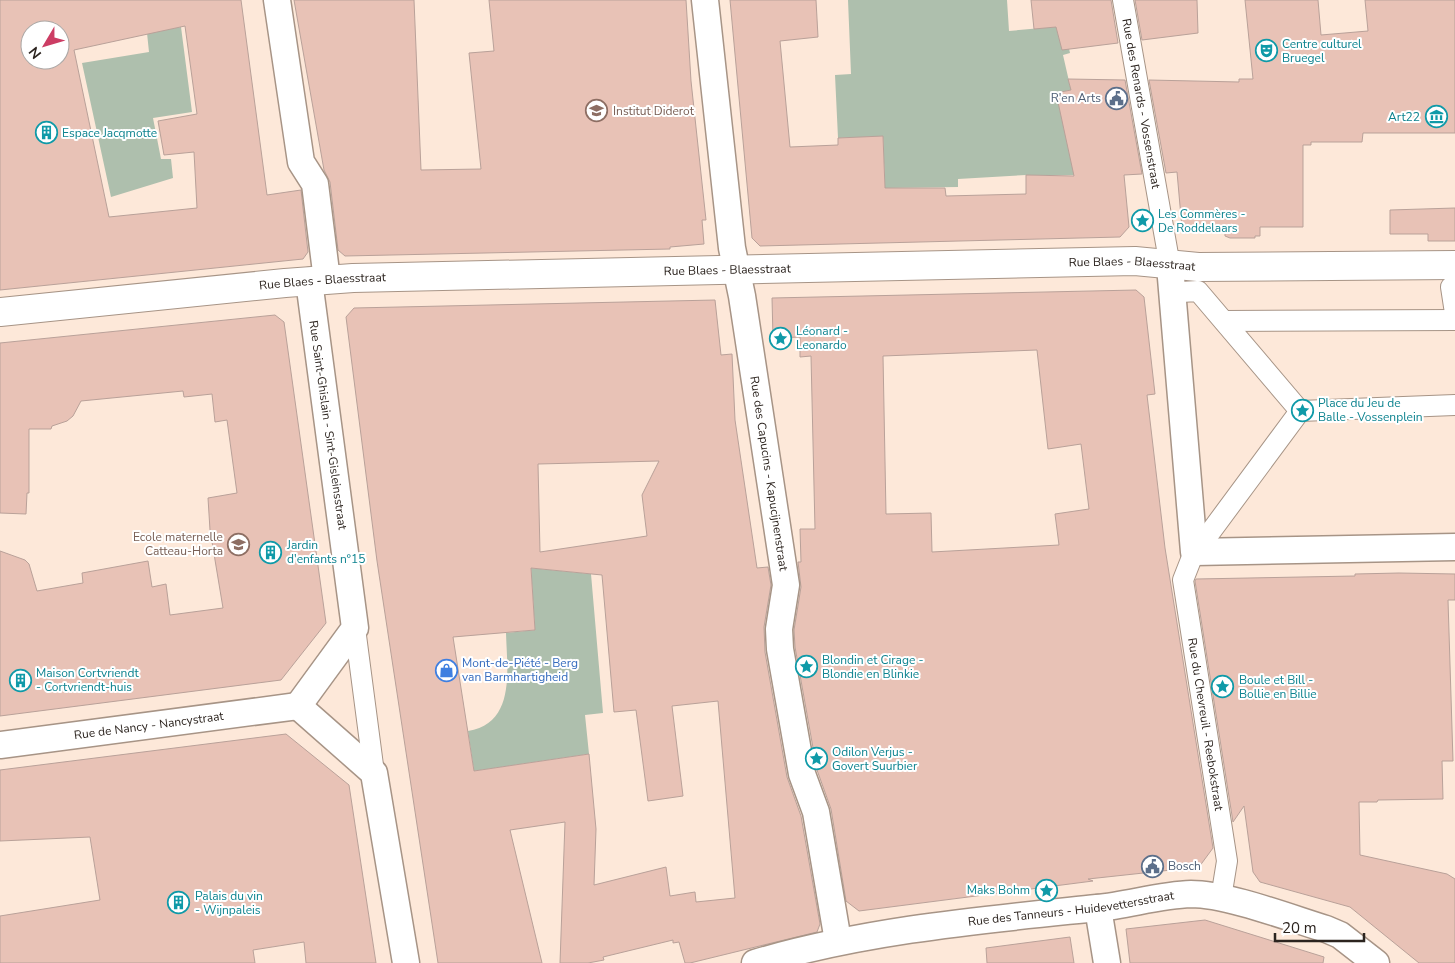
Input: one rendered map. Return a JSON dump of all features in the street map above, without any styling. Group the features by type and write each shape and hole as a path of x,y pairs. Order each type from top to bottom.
{"street":[{"name":"Rue Saint-Ghislain - Sint-Gisleinsstraat","path":"277,0 301,162 315,184 318,281 355,628"},
{"name":"Rue des Capucins - Kapucijnenstraat","path":"705,0 732,248 786,585 779,629 780,649 802,774 816,812 838,941"},
{"name":"Rue des Renards - Vossenstraat","path":"1123,0 1170,266"},
{"name":"Rue Blaes - Blaesstraat","path":"0,312 318,281 737,270 1135,261 1198,268 1453,276"},
{"path":"1170,266 1200,545 1455,547"},
{"path":"1453,276 1455,313"},
{"path":"1192,287 1224,321 1300,411 1455,405"},
{"path":"1224,321 1455,320"},
{"name":"Rue du Chevreuil - Reebokstraat","path":"1221,898 1227,861 1183,580 1200,545 1300,411"},
{"path":"355,628 298,706 374,773"},
{"path":"355,628 374,773 406,963"},
{"name":"Rue de Nancy - Nancystraat","path":"0,745 298,706"},
{"name":"Rue des Tanneurs - Huidevettersstraat","path":"755,963 796,958 838,941 1050,912 1098,908 1191,894 1221,898 1326,929 1340,935 1376,963"},
{"path":"1098,908 1107,963"}],"green space":[{"path":"848,0 1007,0 1009,31 1064,26 1070,53 1063,55 1071,90 1056,93 1099,175 1026,175 958,179 958,187 885,188 883,137 838,138 835,75 851,74"},
{"path":"181,27 192,112 153,118 161,159 171,159 173,178 111,197 82,63 149,52 147,33"},
{"path":"531,568 591,574 603,713 585,715 589,754 474,771 468,731 483,726 494,718 501,706 507,678 506,633 535,630"}],"building":[{"path":"0,0 241,0 267,195 301,190 308,252 303,259 0,290","holes":["185,26 197,114 158,121 164,155 194,152 197,208 109,217 74,50"]},
{"path":"294,0 414,0 421,170 481,169 469,53 494,51 489,0 686,0 691,81 706,220 702,220 704,244 670,247 670,249 345,256 338,250 330,182 324,170"},
{"path":"730,0 816,0 818,37 780,41 790,147 838,145 838,138 883,136 885,188 945,188 946,196 1026,194 1026,175 1074,176 1056,93 1071,90 1068,79 1125,80 1142,174 1124,175 1129,227 1120,237 760,246 752,238"},
{"path":"1031,0 1111,0 1118,43 1062,50 1056,27 1034,29"},
{"path":"1135,0 1197,0 1198,33 1142,40"},
{"path":"1245,0 1318,0 1321,35 1368,31 1365,0 1455,0 1455,133 1363,133 1362,142 1311,142 1311,145 1303,145 1303,227 1260,227 1260,236 1255,236 1255,238 1230,238 1225,236 1225,228 1182,228 1177,172 1166,173 1149,80 1239,82 1239,79 1253,79"},
{"path":"1455,208 1455,241 1428,241 1428,234 1390,234 1390,210"},
{"path":"1136,290 1144,297 1155,394 1147,395 1165,548 1213,848 1199,867 1088,879 1093,881 859,911 846,901 831,809 817,770 795,647 794,630 801,587 798,562 801,562 800,529 815,529 811,356 800,357 800,337 773,338 772,298","holes":["1037,350 1048,449 1081,444 1089,509 1055,514 1059,545 932,552 931,513 886,514 883,356"]},
{"path":"715,300 721,355 732,354 735,420 757,568 768,567 771,585 764,627 765,652 787,777 801,816 820,924 817,932 690,963 685,963 679,942 673,943 673,940 603,957 604,960 588,963 560,963 565,822 510,830 542,963 438,963 377,561 346,317 354,308","holes":["659,461 642,495 647,536 540,552 538,464","531,568 602,575 614,712 636,710 648,801 683,796 672,706 718,701 735,898 696,902 695,892 670,896 666,867 594,885 596,829 589,754 474,771 453,637 535,630"]},
{"path":"275,315 284,322 326,623 281,680 0,716 0,551 25,560 29,564 37,591 83,583 82,573 148,561 152,587 166,584 170,615 223,608 210,530 208,498 237,493 227,420 215,422 212,394 184,397 183,391 81,401 73,416 67,421 52,426 51,429 29,429 29,493 27,493 26,514 0,513 0,343"},
{"path":"1355,574 1455,574 1455,600 1448,600 1453,761 1442,761 1443,799 1359,802 1360,855 1447,874 1455,879 1455,963 1419,963 1350,907 1260,882 1253,872 1244,806 1233,822 1195,581 1196,579 1355,576"},
{"path":"286,734 349,785 376,963 306,963 304,942 253,950 255,963 0,963 0,916 100,900 90,837 0,841 0,770"},
{"path":"1205,920 1324,957 1323,963 1130,963 1126,929"},
{"path":"1070,937 1074,963 987,963 986,948"}],"place":[{"name":"Centre culturel Bruegel","path":"1266,51"},
{"name":"R'en Arts","path":"1117,98"},
{"name":"Institut Diderot","path":"597,111"},
{"name":"Art22","path":"1436,117"},
{"name":"Espace Jacqmotte","path":"46,133"},
{"name":"Les Commères - De Roddelaars","path":"1142,221"},
{"name":"Léonard - Leonardo","path":"780,338"},
{"name":"Place du Jeu de Balle - Vossenplein","path":"1302,410"},
{"name":"Ecole maternelle Catteau-Horta","path":"239,544"},
{"name":"Jardin d'enfants n°15","path":"271,552"},
{"name":"Blondin et Cirage - Blondie en Blinkie","path":"806,667"},
{"name":"Mont-de-Piété - Berg van Barmhartigheid","path":"446,670"},
{"name":"Maison Cortvriendt - Cortvriendt-huis","path":"20,680"},
{"name":"Boule et Bill - Bollie en Billie","path":"1223,687"},
{"name":"Odilon Verjus - Govert Suurbier","path":"816,759"},
{"name":"Bosch","path":"1152,866"},
{"name":"Maks Bohm","path":"1046,890"},
{"name":"Palais du vin - Wijnpaleis","path":"179,903"}]}
